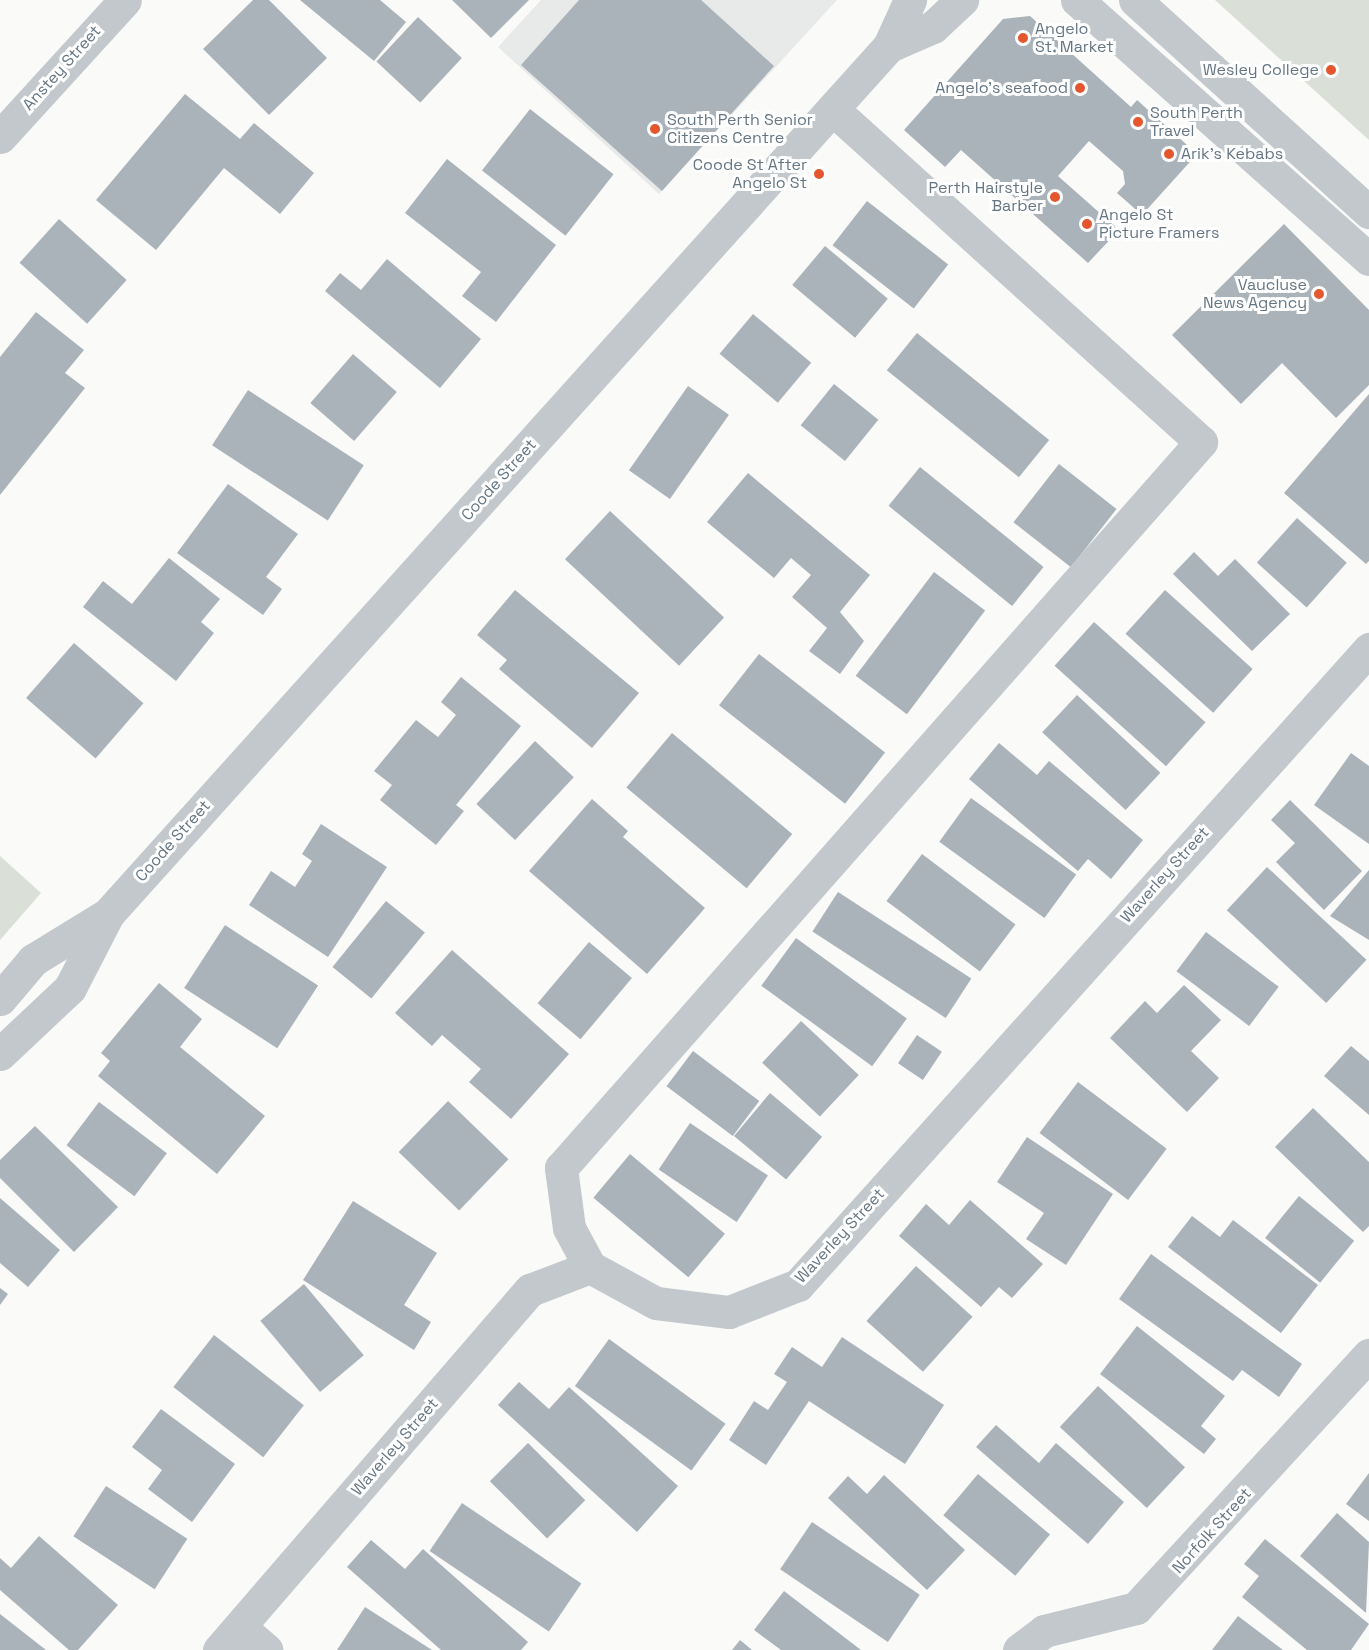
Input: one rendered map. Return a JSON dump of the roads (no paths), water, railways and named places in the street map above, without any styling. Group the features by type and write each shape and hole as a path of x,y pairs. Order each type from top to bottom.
{"street":[{"name":"Anstey Street","path":"0,137 124,0"},
{"name":"Coode Street","path":"0,1054 70,988 108,914 889,46 910,0"},
{"name":"Coode Street","path":"889,46 933,27 962,0"},
{"path":"1077,0 1369,259"},
{"path":"1135,0 1369,212"},
{"path":"590,1267 569,1228 561,1168 1201,442 833,109"},
{"name":"Waverley Street","path":"229,1639 530,1290 590,1267 656,1303 729,1312 798,1285 1369,649"},
{"name":"Coode Street","path":"0,999 33,960 108,914"},
{"name":"Norfolk Street","path":"1019,1650 1044,1631 1136,1608 1369,1355"},
{"path":"229,1639 266,1650"}],"place":[{"name":"Angelo St. Market","path":"1023,38"},
{"name":"Wesley College","path":"1331,70"},
{"name":"Angelo's seafood","path":"1080,88"},
{"name":"South Perth Travel","path":"1138,122"},
{"name":"South Perth Senior Citizens Centre","path":"655,129"},
{"name":"Arik's Kebabs","path":"1169,154"},
{"name":"Coode St After Angelo St","path":"819,174"},
{"name":"Perth Hairstyle Barber","path":"1055,197"},
{"name":"Angelo St Picture Framers","path":"1087,224"},
{"name":"Vaucluse News Agency","path":"1319,294"}]}
